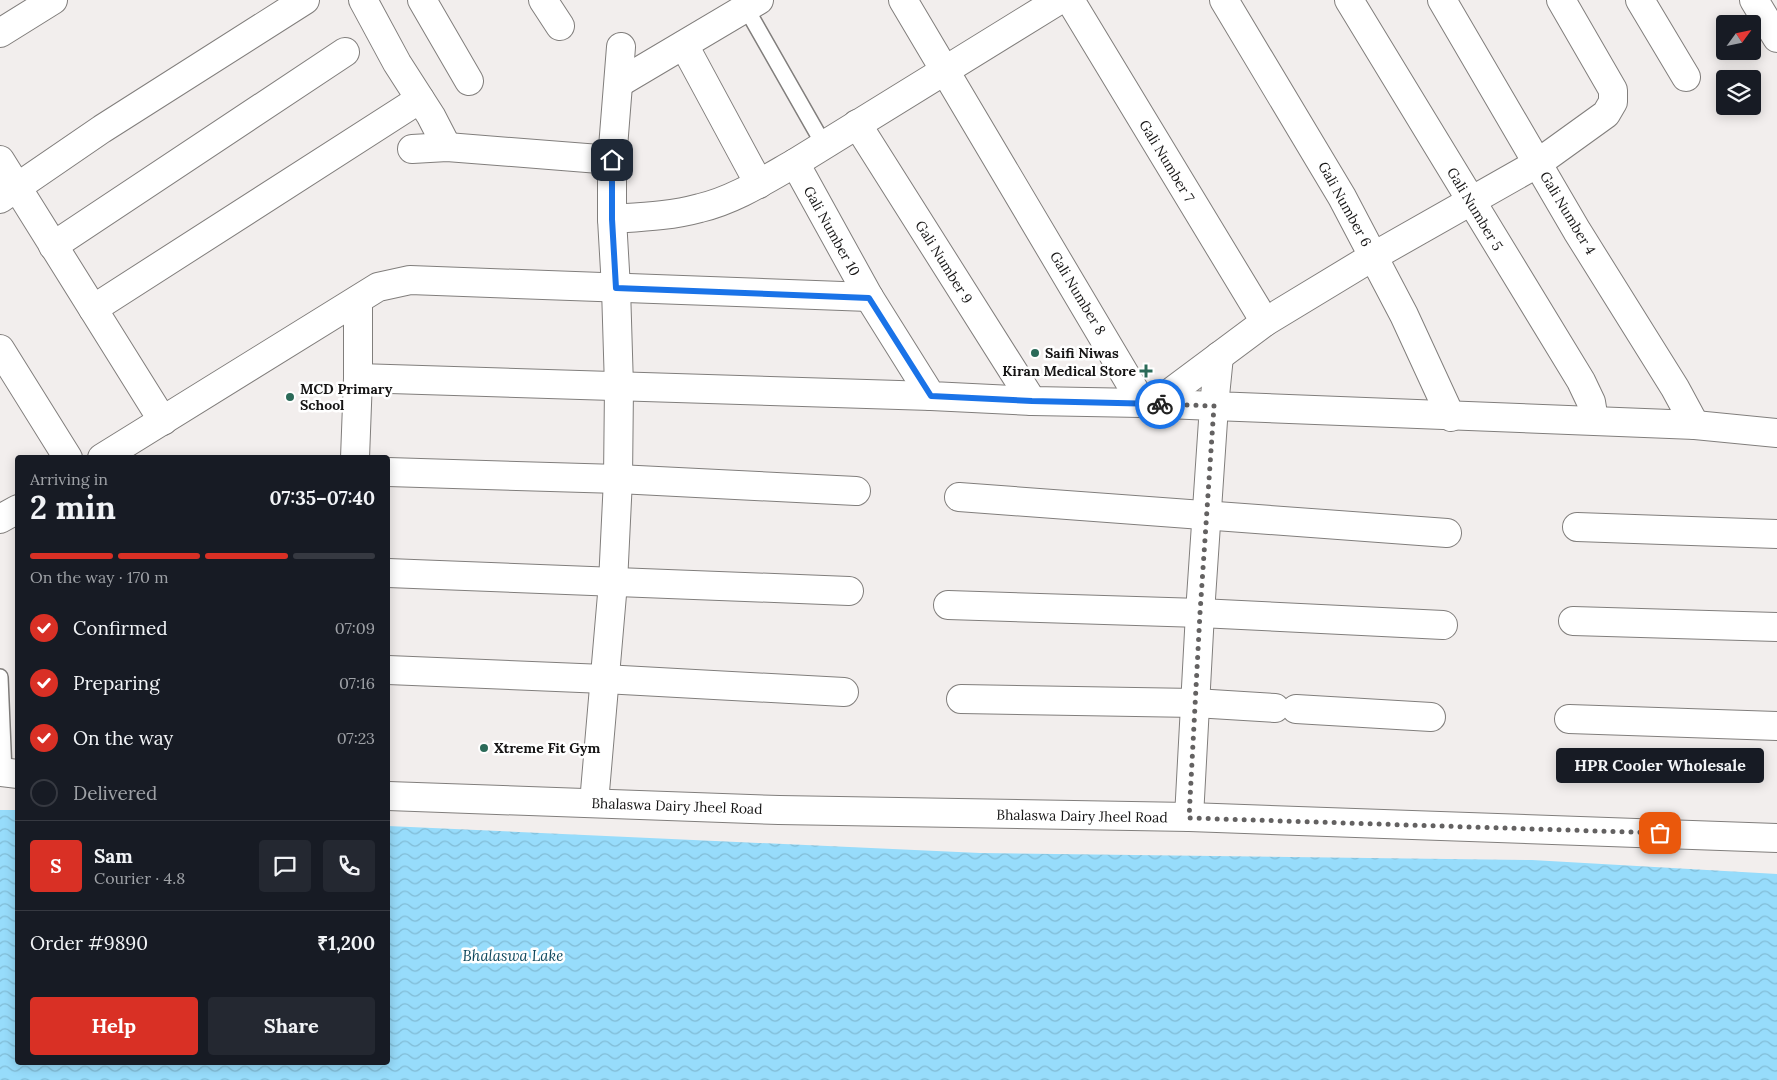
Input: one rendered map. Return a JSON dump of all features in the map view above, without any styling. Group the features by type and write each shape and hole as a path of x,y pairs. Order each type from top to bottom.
{"street":[{"path":"3,25 52,0"},
{"path":"8,193 125,114 305,0"},
{"path":"364,0 397,63 431,116 447,147"},
{"path":"422,0 469,81"},
{"path":"543,0 560,26"},
{"name":"Gali Number 8","path":"903,0 1149,403"},
{"path":"612,219 667,215 702,208 732,197 759,184 1059,0"},
{"name":"Gali Number 7","path":"1070,0 1265,322"},
{"name":"Gali Number 6","path":"1224,0 1342,196 1404,315 1451,416"},
{"name":"Gali Number 5","path":"1349,0 1581,381 1591,402 1594,420"},
{"name":"Gali Number 4","path":"1442,0 1577,231 1675,388 1695,425"},
{"path":"1149,403 1219,356 1265,322 1374,256 1538,163 1606,114 1613,102 1613,90 1561,0"},
{"path":"1640,0 1686,77"},
{"path":"1754,0 1777,38"},
{"path":"619,83 753,4"},
{"path":"684,45 759,184"},
{"path":"594,803 613,583 618,479 619,387 612,219 612,160 621,46"},
{"path":"54,246 345,52"},
{"path":"93,310 420,99"},
{"name":"Gali Number 9","path":"856,124 1032,401"},
{"path":"412,148 447,147 612,160"},
{"path":"0,160 8,193 54,246 162,421"},
{"name":"Gali Number 10","path":"795,163 869,298 931,396"},
{"path":"107,455 378,288 410,280 869,298"},
{"path":"355,455 358,300"},
{"path":"0,350 66,455"},
{"path":"1189,818 1200,613 1219,356"},
{"path":"358,378 931,396 1032,401 1149,403 1594,420 1695,425 1777,433"},
{"path":"390,472 618,479 856,491"},
{"path":"959,497 1447,533"},
{"path":"0,519 15,510"},
{"path":"1577,527 1777,534"},
{"path":"390,573 849,591"},
{"path":"948,605 1200,613 1443,625"},
{"path":"1572,621 1777,627"},
{"path":"390,670 844,692"},
{"path":"961,699 1195,703 1431,717"},
{"path":"1569,720 1777,726"},
{"name":"Bhalaswa Dairy Jheel Road","path":"390,796 930,814 1189,818 1777,838"}],"lane":[{"path":"753,4 824,145"},
{"path":"0,677 7,773"}],"water":[{"name":"Bhalaswa Lake","path":"0,810 15,810 15,1065 390,1065 390,826 980,853 1532,860 1777,874 1777,1080 0,1080"}],"way so far":[{"path":"1160,404 1214,406 1189,818 1660,833"}],"place":[{"name":"Saifi Niwas","path":"1035,353"},
{"name":"Kiran Medical Store","path":"1146,371"},
{"name":"MCD Primary School","path":"290,397"},
{"name":"Xtreme Fit Gym","path":"484,748"},
{"name":"HPR Cooler Wholesale","path":"1660,833"}],"route":[{"path":"612,160 612,219 616,288 869,298 931,396 1160,404"}]}
